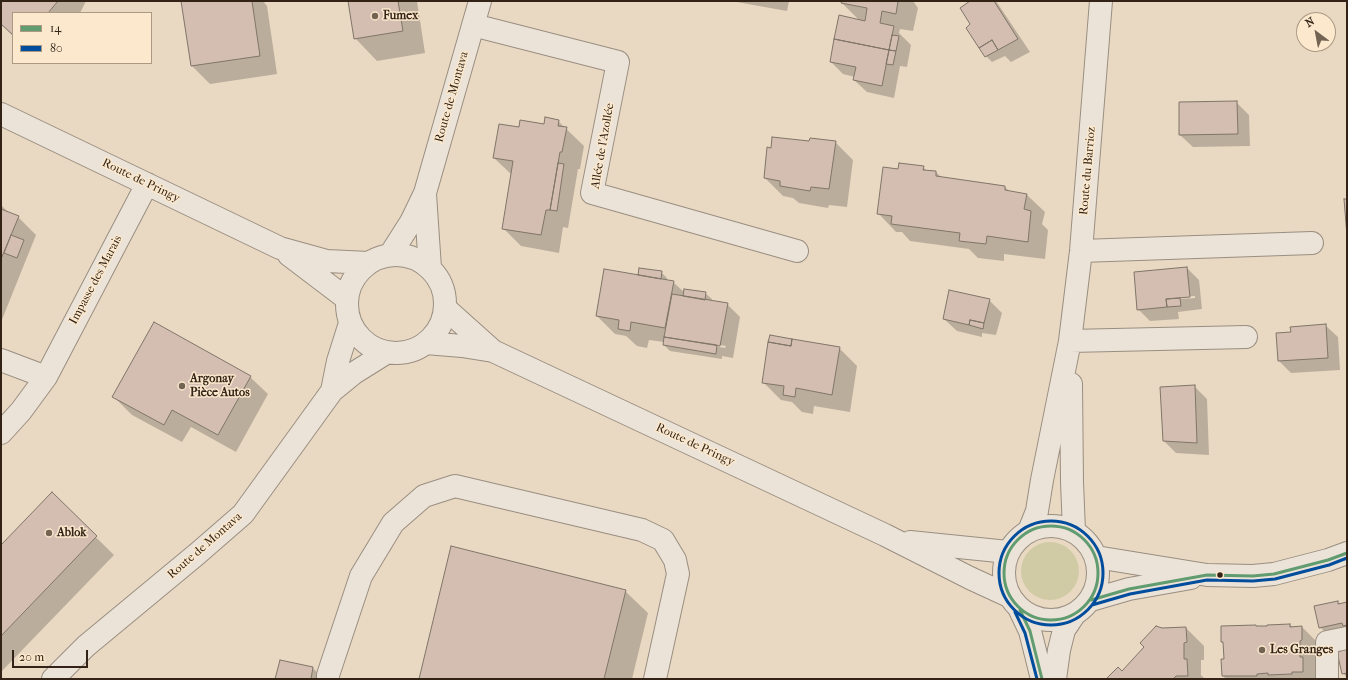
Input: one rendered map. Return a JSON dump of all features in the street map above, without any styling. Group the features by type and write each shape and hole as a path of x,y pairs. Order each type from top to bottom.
{"street":[{"name":"Route de Montava","path":"390,255 411,222 425,193 480,1"},
{"name":"Route du Barrioz","path":"1029,531 1037,511 1070,340 1081,251 1101,1"},
{"name":"Allée de l'Azollée","path":"474,25 618,62 592,193 797,251"},
{"name":"Route de Pringy","path":"1,114 280,248 327,262 369,263"},
{"name":"Impasse des Marais","path":"1,433 21,411 46,376 147,184"},
{"name":"Route de Montava","path":"425,193 430,268"},
{"path":"1081,251 1312,243"},
{"name":"Route de Pringy","path":"280,248 347,299"},
{"path":"390,255 404,256 418,260 430,268 439,280 444,294 445,308 439,328 426,343 414,350 400,353 386,353 375,349 364,342 356,334 350,323 347,299 354,279 369,263 390,255"},
{"name":"Route de Pringy","path":"445,308 493,351"},
{"name":"Route de Montava","path":"332,391 338,361 350,323"},
{"path":"1070,340 1246,337"},
{"name":"Route du Barrioz","path":"1070,340 1074,531"},
{"name":"Route de Pringy","path":"426,343 462,346 493,351 896,540 1015,603"},
{"name":"Route de Montava","path":"53,679 86,646 243,514 332,391 354,373 386,353"},
{"path":"1,360 46,376"},
{"path":"328,679 328,675 361,576 393,523 424,496 455,486 642,530 664,540 675,560 678,574 655,679"},
{"path":"1042,679 1030,631 1004,582 1004,567 1008,552 1017,540 1029,531 1044,526 1059,526 1074,531 1088,542 1096,557 1099,572 1097,586 1091,600"},
{"name":"Route de Pringy","path":"896,540 1008,552"},
{"path":"1096,557 1207,575 1253,576 1274,574 1328,560 1347,553"},
{"path":"1055,679 1059,650 1064,630 1074,615 1091,600 1129,588 1207,575"},
{"path":"1015,603 1036,619 1056,621 1074,615"},
{"path":"1327,679 1327,642 1347,638"}],"shaded area":[{"path":"1044,542 1056,542 1071,550 1079,565 1079,577 1071,592 1056,600 1044,600 1029,592 1021,577 1021,565 1029,550"}],"building":[{"path":"1,1 58,1 49,12 12,12 12,34 1,24"},
{"path":"181,1 252,1 260,56 191,66"},
{"name":"Fumex","path":"348,1 398,1 403,31 354,39"},
{"path":"842,1 898,1 896,14 882,11 880,23 894,26 889,50 834,39 839,15 865,21 867,8 841,3"},
{"path":"970,1 994,1 1018,39 998,50 992,40 979,48 966,28 970,24 960,8"},
{"path":"892,35 899,36 896,51 889,50"},
{"path":"834,39 889,50 882,86 853,80 856,67 830,62"},
{"path":"992,40 998,50 985,57 979,48"},
{"path":"889,50 896,51 893,65 886,64"},
{"path":"1237,101 1238,134 1179,135 1179,102"},
{"path":"545,117 559,120 558,126 567,127 562,152 560,152 550,210 546,210 541,235 502,229 513,161 493,158 499,124 519,127 520,120 544,124"},
{"path":"772,137 809,141 810,138 836,141 829,189 811,187 810,191 780,186 780,181 764,178 767,147 771,148"},
{"path":"558,163 564,164 557,211 550,210"},
{"path":"899,163 924,166 923,170 936,171 936,176 1005,186 1005,190 1027,194 1024,209 1031,211 1028,242 987,236 986,244 959,241 960,233 891,224 892,216 877,214 883,167 898,169"},
{"path":"1344,199 1347,199 1347,236"},
{"path":"1,209 19,216 1,259"},
{"path":"11,235 24,240 17,258 4,253"},
{"path":"1187,267 1190,297 1166,299 1167,307 1137,310 1134,272"},
{"path":"639,268 662,271 661,279 638,275"},
{"path":"604,269 674,281 665,328 631,322 630,331 618,329 619,320 596,316"},
{"path":"684,289 706,292 705,300 683,296"},
{"path":"949,290 990,299 984,323 970,320 969,325 943,319"},
{"path":"672,294 728,303 720,346 664,337"},
{"path":"1180,298 1181,306 1167,307 1166,299"},
{"path":"970,320 984,323 983,329 969,325"},
{"name":"Argonay Pièce Autos","path":"154,322 251,376 218,435 172,410 164,425 112,397"},
{"path":"1326,324 1328,358 1278,361 1276,333 1291,332 1290,327"},
{"path":"770,335 792,339 791,346 768,342"},
{"path":"664,337 717,345 716,354 663,345"},
{"path":"792,339 840,347 832,395 796,388 795,397 783,395 784,386 762,383 768,342 791,346"},
{"path":"1195,385 1197,443 1163,441 1160,387"},
{"path":"52,492 97,536 1,636 1,545"},
{"path":"451,546 626,590 604,679 419,679"},
{"name":"Les Granges","path":"1338,601 1338,604 1347,602 1347,625 1343,626 1342,623 1319,628 1314,606"},
{"name":"Les Granges","path":"1290,624 1290,627 1302,626 1300,657 1303,657 1303,672 1268,675 1268,673 1257,674 1257,676 1222,676 1221,659 1224,659 1223,642 1221,642 1221,626 1267,626"},
{"path":"1156,626 1162,628 1186,627 1187,642 1184,643 1184,659 1187,659 1188,676 1176,676 1173,679 1106,679 1118,667 1122,671 1144,647 1140,643"},
{"name":"Les Granges","path":"1347,649 1347,673 1342,674 1337,652"},
{"path":"280,660 313,667 311,679 275,679"}],"transit line":[{"name":"80","path":"1051,521 1071,525 1080,529 1088,536 1095,544 1099,553 1103,573 1099,593 1095,602 1088,610 1080,617 1071,621 1051,625 1031,621 1022,617 1014,610 1007,602 1003,593 999,573 1003,553 1007,544 1014,536 1022,529 1031,525 1051,521"},
{"name":"14","path":"1051,526 1069,529 1085,539 1095,555 1098,573 1095,591 1085,607 1069,617 1051,620 1033,617 1017,607 1007,591 1004,573 1007,555 1017,539 1033,529 1051,526"},
{"name":"14","path":"1091,600 1129,589 1207,575 1253,576 1274,574 1328,560 1347,553"},
{"name":"80","path":"1092,605 1130,594 1207,580 1253,581 1275,579 1329,565 1347,558"},
{"name":"14","path":"1020,610 1030,631 1042,679"},
{"name":"80","path":"1015,612 1025,633 1037,679"}],"place":[{"name":"Fumex","path":"375,16"},
{"name":"Argonay Pièce Autos","path":"182,386"},
{"name":"Ablok","path":"49,533"},
{"name":"Les Granges","path":"1262,650"}]}
